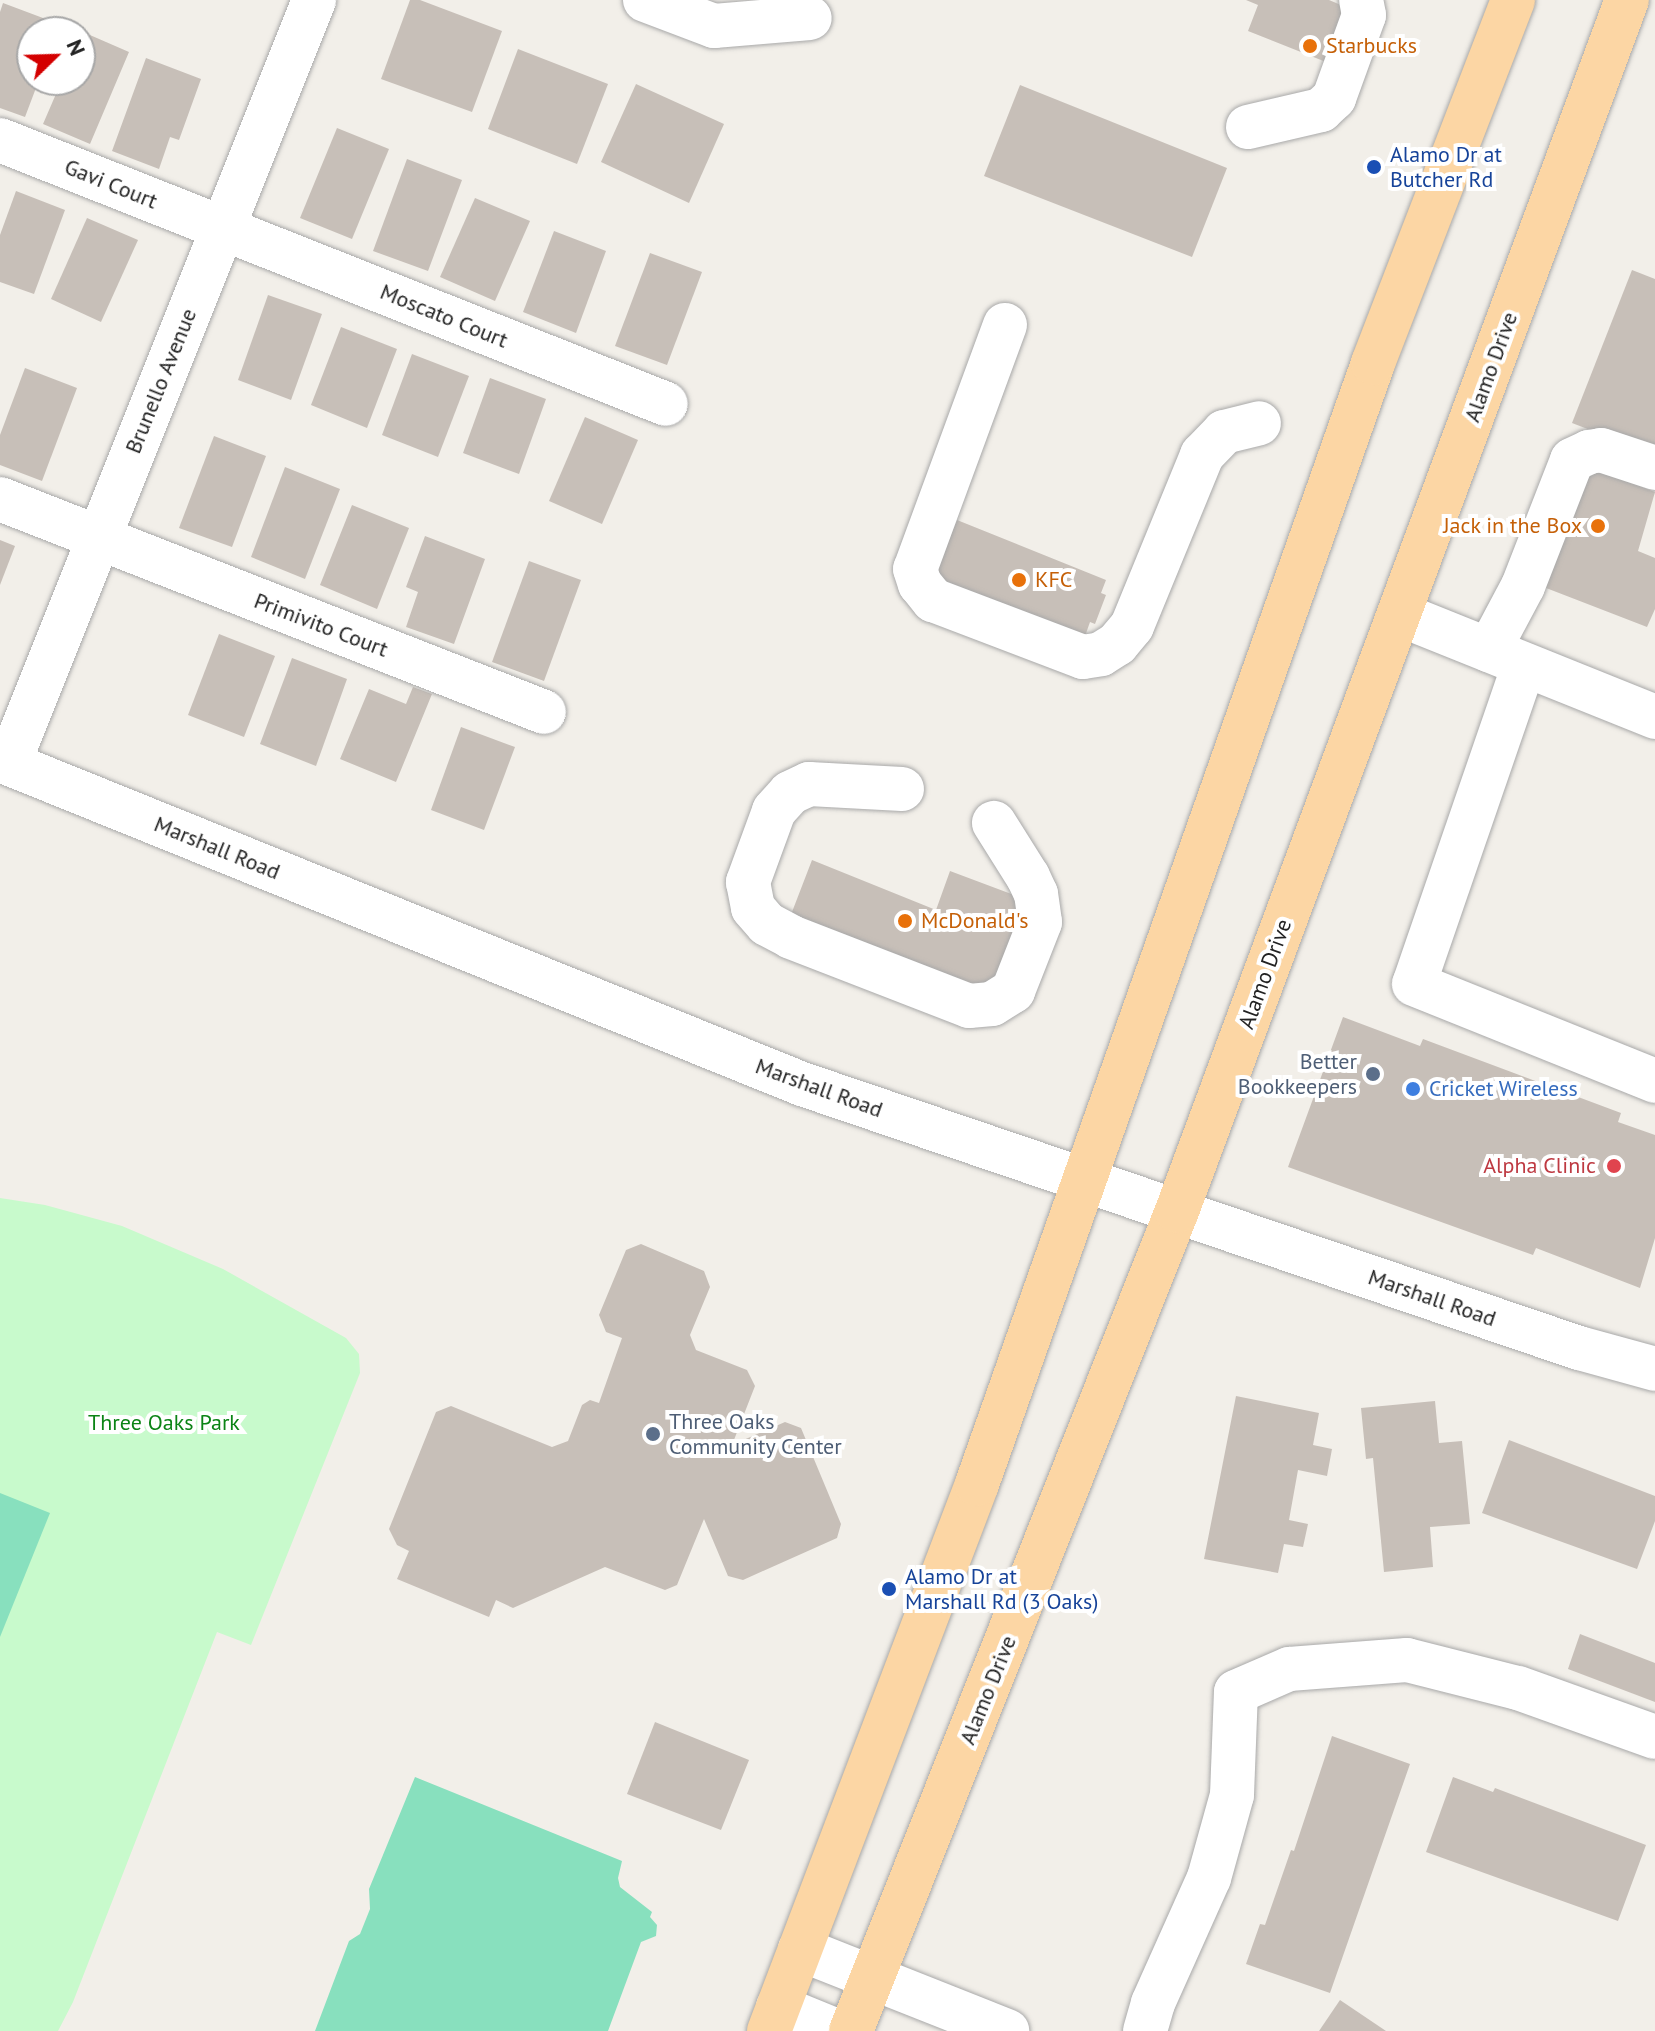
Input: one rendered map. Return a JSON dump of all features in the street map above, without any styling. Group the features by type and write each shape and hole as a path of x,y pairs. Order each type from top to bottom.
{"main road":[{"path":"774,2019 977,1484 1373,363 1513,0"},
{"name":"Alamo Drive","path":"851,2031 1177,1211 1627,0"}],"street":[{"name":"Brunello Avenue","path":"5,762 99,538 314,0"},
{"path":"645,0 714,26 810,18"},
{"path":"1248,127 1310,114 1321,110 1334,98 1364,15 1361,0"},
{"name":"Gavi Court","path":"0,140 222,228"},
{"name":"Moscato Court","path":"222,228 666,404"},
{"path":"1005,325 915,569 920,584 933,600 1083,657 1101,654 1117,644 1132,626 1206,448 1224,432 1259,423"},
{"path":"1655,468 1601,450 1572,460 1523,586 1506,658 1414,984 1655,1081"},
{"name":"Primivito Court","path":"0,499 544,712"},
{"path":"1399,614 1506,658 1653,710"},
{"name":"Marshall Road","path":"5,762 802,1084 1579,1348 1655,1369"},
{"path":"902,789 809,784 790,793 774,811 748,882 753,908 767,924 791,937 969,1006 992,1004 1013,991 1040,922 1036,894 994,823"},
{"path":"1145,2031 1153,2003 1209,1878 1232,1795 1236,1692 1289,1669 1407,1660 1518,1688 1655,1737"},
{"path":"800,1949 1007,2031"},
{"path":"774,2019 837,2031"}],"green space":[{"name":"Three Oaks Park","path":"0,1198 45,1205 122,1226 223,1269 346,1338 359,1354 360,1373 251,1645 217,1632 73,2002 58,2031 0,2031"},
{"path":"0,1493 50,1513 0,1637"},
{"path":"415,1777 622,1861 618,1878 620,1887 652,1912 650,1917 657,1925 656,1936 641,1942 608,2031 315,2031 349,1941 360,1934 370,1909 369,1889"}],"building":[{"path":"410,0 420,0 502,31 472,112 381,79"},
{"name":"Starbucks","path":"1246,0 1329,0 1348,8 1326,62 1248,31 1258,5"},
{"path":"3,3 38,16 16,16 16,96 33,96 25,117 0,108 0,12"},
{"path":"96,38 129,52 90,144 43,124 55,96 96,96"},
{"path":"518,49 608,84 577,164 488,129"},
{"path":"146,58 201,79 179,140 170,137 159,169 112,151"},
{"path":"636,84 724,124 689,203 601,162"},
{"path":"1020,85 1227,168 1192,257 984,176"},
{"path":"337,128 389,149 352,239 300,218"},
{"path":"407,159 462,180 428,271 373,251"},
{"path":"16,191 65,210 34,294 0,282 0,235"},
{"path":"475,198 530,221 495,301 440,277"},
{"path":"87,218 138,240 101,322 51,299"},
{"path":"554,231 606,251 576,333 523,312"},
{"path":"650,253 702,272 667,365 615,346"},
{"path":"1632,270 1655,279 1655,455 1572,423"},
{"path":"268,295 322,314 291,400 238,380"},
{"path":"341,327 397,349 367,428 311,405"},
{"path":"412,354 469,376 438,457 382,435"},
{"path":"25,368 77,388 42,481 0,465 0,435"},
{"path":"490,378 546,399 519,474 463,453"},
{"path":"585,417 638,440 602,524 549,501"},
{"path":"214,436 266,456 232,547 179,528"},
{"name":"Jack in the Box","path":"1574,461 1655,492 1638,551 1655,558 1655,609 1647,627 1528,581"},
{"path":"285,467 340,489 305,579 251,557"},
{"path":"352,505 409,528 377,609 320,585"},
{"name":"KFC","path":"957,520 1106,580 1101,593 1106,595 1095,624 1090,622 1084,639 932,580"},
{"path":"425,536 485,559 454,644 406,627 418,592 406,587"},
{"path":"0,540 15,546 0,585"},
{"path":"529,561 581,580 544,681 492,662"},
{"path":"219,634 275,656 244,737 188,715"},
{"path":"292,658 347,679 316,766 260,744"},
{"path":"413,687 432,694 396,782 340,759 369,689 406,704"},
{"path":"461,727 515,747 484,830 431,810"},
{"name":"McDonald's","path":"812,860 936,910 950,871 1014,895 1024,916 1000,980 976,989 787,925"},
{"path":"1343,1017 1420,1046 1423,1039 1621,1113 1618,1122 1655,1135 1655,1238 1640,1288 1536,1248 1533,1255 1288,1167"},
{"name":"Three Oaks Community Center","path":"641,1244 704,1271 710,1287 690,1335 696,1350 747,1370 755,1386 732,1445 785,1422 801,1428 841,1524 837,1538 743,1580 728,1576 704,1519 677,1585 665,1590 605,1567 513,1608 496,1600 489,1617 397,1579 409,1551 397,1545 389,1529 436,1412 451,1406 552,1447 568,1441 582,1405 590,1400 599,1403 622,1338 606,1332 599,1315 626,1250"},
{"path":"1236,1396 1319,1413 1313,1445 1332,1449 1327,1476 1298,1470 1289,1520 1308,1524 1303,1547 1284,1544 1278,1573 1204,1559"},
{"path":"1435,1401 1439,1443 1462,1441 1470,1524 1430,1527 1433,1567 1384,1572 1373,1458 1366,1459 1361,1408"},
{"path":"1509,1440 1655,1496 1655,1521 1637,1569 1482,1513"},
{"path":"1580,1634 1655,1663 1655,1702 1568,1669"},
{"path":"655,1722 749,1760 721,1830 627,1794"},
{"path":"1332,1736 1410,1764 1330,1993 1246,1964 1260,1924 1265,1925 1291,1850 1294,1851"},
{"path":"1453,1777 1493,1792 1495,1788 1646,1845 1618,1921 1426,1852"},
{"path":"1340,2000 1386,2031 1319,2031"}],"place":[{"name":"Starbucks","path":"1310,46"},
{"name":"Alamo Dr at Butcher Rd","path":"1374,167"},
{"name":"Jack in the Box","path":"1598,526"},
{"name":"KFC","path":"1019,580"},
{"name":"McDonald's","path":"905,921"},
{"name":"Better Bookkeepers","path":"1373,1074"},
{"name":"Cricket Wireless","path":"1413,1089"},
{"name":"Alpha Clinic","path":"1614,1166"},
{"name":"Three Oaks Community Center","path":"653,1434"},
{"name":"Alamo Dr at Marshall Rd (3 Oaks)","path":"889,1589"}]}
